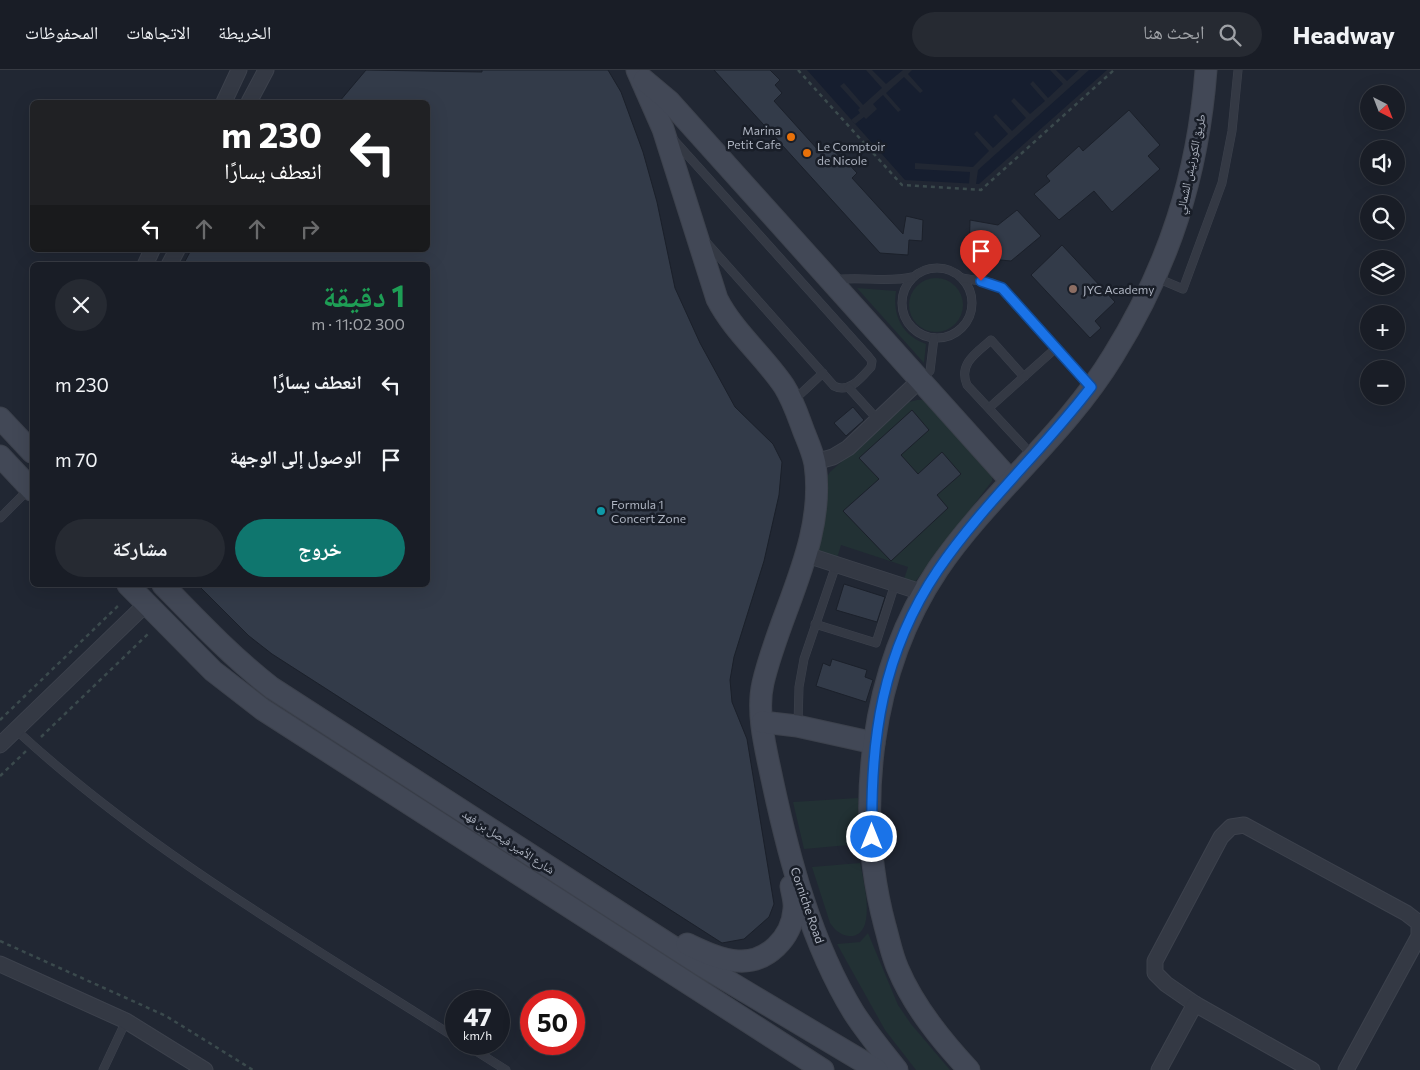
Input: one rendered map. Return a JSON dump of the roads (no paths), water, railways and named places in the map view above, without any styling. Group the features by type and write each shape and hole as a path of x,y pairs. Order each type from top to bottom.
{"main road":[{"name":"طريق الكورنيش الشمالي","path":"969,1070 938,1036 922,1013 898,968 877,897 872,850 874,742 888,678 899,645 924,593 949,554 1010,480 1034,456 1112,359 1155,277 1181,214 1196,141 1206,70"},
{"path":"638,73 664,129 715,292 725,314 768,365 793,402 815,462"},
{"path":"638,73 669,101 832,280 855,323 921,380 1010,480"},
{"path":"0,418 30,450"},
{"path":"0,456 30,488"},
{"name":"Corniche Road","path":"815,462 813,526 806,555 763,683 762,722 775,792 804,899 820,942 854,1012 897,1070"},
{"name":"شارع الأمير فيصل بن فهد","path":"165,587 219,643 272,688 701,966 877,1070"},
{"name":"شارع الأمير فيصل بن فهد","path":"124,595 146,604 213,671 269,714 823,1070"},
{"path":"762,722 798,726 874,742"},
{"path":"629,918 705,953 721,957 738,961 756,959 771,952 784,938 791,924 795,908 775,792"}],"street":[{"path":"225,100 239,70"},
{"path":"250,100 266,70"},
{"path":"815,462 833,457 848,448 921,380"},
{"path":"806,555 924,593"},
{"path":"0,745 146,604"},
{"path":"1312,1070 1195,1004 1155,974 1155,961 1221,838 1231,827 1244,825 1406,913 1420,923 1419,936 1346,1070"},
{"path":"0,964 126,1021 205,1070"},
{"path":"1159,1070 1195,1004"}],"lane":[{"path":"1155,277 1183,289 1222,183 1230,139 1238,70"},
{"path":"664,129 855,323 872,361 871,367 849,388 839,389 696,232"},
{"path":"832,280 852,277 903,279 912,277 921,271 943,268 962,278 992,283 1002,288 1091,387"},
{"path":"912,277 902,297 905,319 917,332 934,338 946,337 957,332 966,323 971,312 970,294 962,278"},
{"path":"921,380 930,371 934,338"},
{"path":"1024,377 991,340 967,361 964,377 967,385 1034,456"},
{"path":"989,408 1056,348"},
{"path":"793,402 823,373"},
{"path":"849,388 878,420"},
{"path":"0,518 30,490"},
{"path":"798,726 801,674 815,624 836,565"},
{"path":"815,624 876,643 895,584"},
{"path":"16,730 103,803 175,858 445,1031"},
{"path":"102,1070 126,1021"},
{"path":"482,1055 506,1070"}],"water":[{"path":"807,70 1107,70 979,184 905,180"}],"place":[{"name":"Marina Petit Cafe","path":"791,137"},
{"name":"Le Comptoir de Nicole","path":"807,153"},
{"name":"JYC Academy","path":"1073,289"},
{"name":"Formula 1 Concert Zone","path":"601,511"}]}
